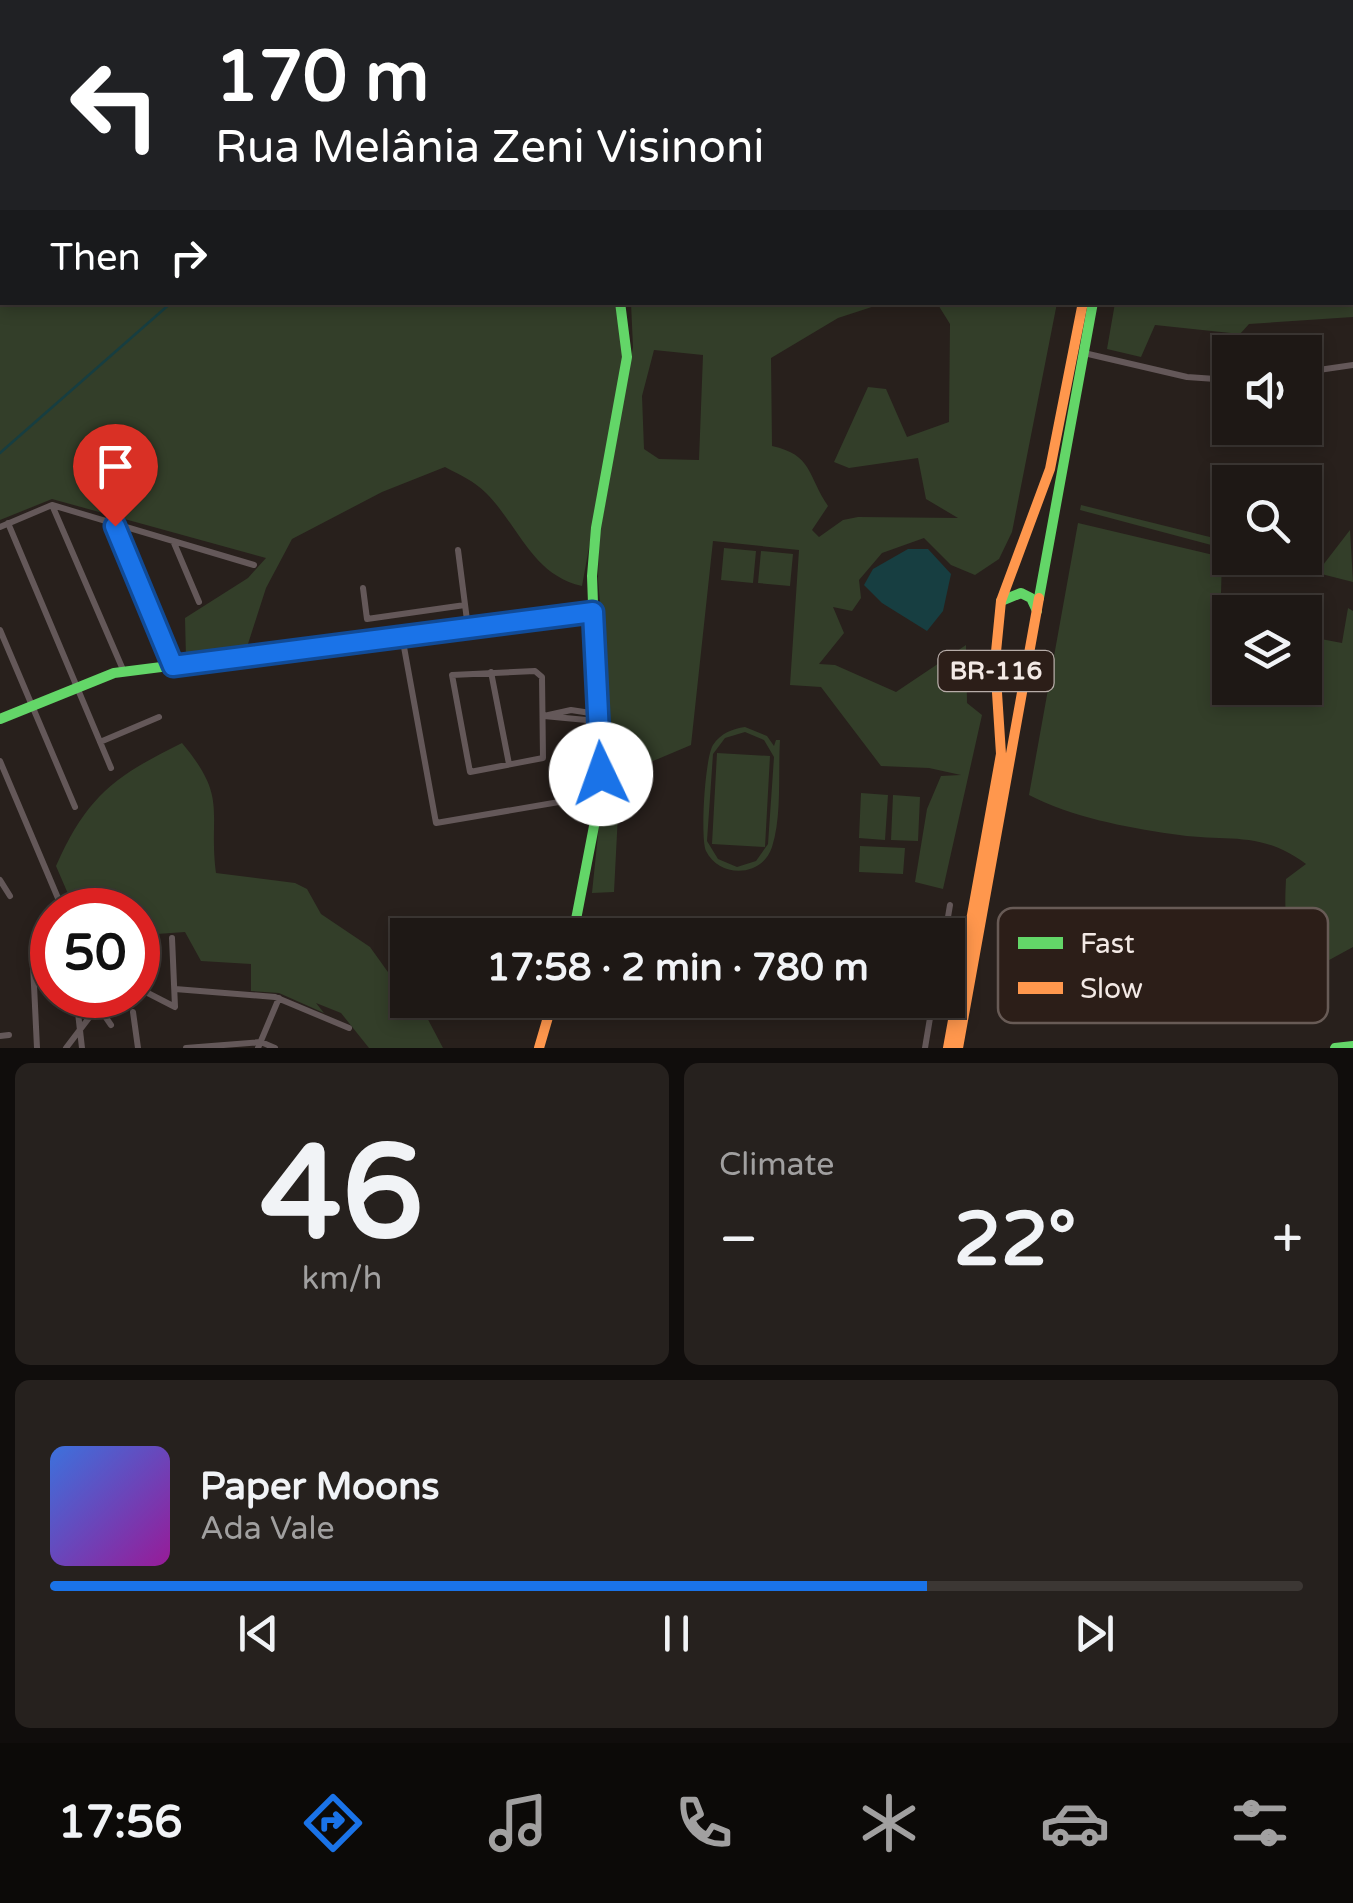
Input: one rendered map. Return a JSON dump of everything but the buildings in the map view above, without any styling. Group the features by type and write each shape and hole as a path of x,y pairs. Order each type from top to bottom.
{"main road":[{"path":"576,918 600,795 594,540 627,357 620,305"},
{"name":"BR-116","path":"948,1048 999,767 996,648 1001,601 1052,461 1082,305"},
{"name":"BR-116","path":"958,1048 1093,305"},
{"path":"1001,601 1021,593 1031,598 1037,612"},
{"path":"0,719 76,686 124,672 593,612"},
{"path":"539,1048 548,1018"},
{"path":"1336,1048 1353,1046"}],"street":[{"path":"1084,353 1187,377 1212,379"},
{"path":"1322,370 1353,365"},
{"path":"52,504 124,672"},
{"path":"111,768 4,525 52,504 254,565"},
{"path":"115,526 173,666"},
{"path":"174,542 199,602"},
{"path":"458,550 468,628"},
{"path":"363,588 367,619 465,606"},
{"path":"0,630 75,807"},
{"path":"402,636 436,823 600,795"},
{"path":"491,672 509,764"},
{"path":"540,673 544,716 543,758 470,772 452,674 540,673"},
{"path":"544,716 599,717"},
{"path":"100,742 159,717"},
{"path":"0,761 54,888"},
{"path":"0,880 10,896"},
{"path":"948,918 950,905"},
{"path":"160,999 175,1006 172,938"},
{"path":"176,989 279,998 349,1028"},
{"path":"259,1045 279,998"},
{"path":"66,1048 99,1005 110,1025"},
{"path":"36,1018 37,1048"},
{"path":"78,1018 82,1048"},
{"path":"134,1018 138,1048"},
{"path":"925,1048 930,1018"},
{"path":"186,1048 276,1048"}],"green space":[{"path":"0,305 615,305 625,349 582,586 565,580 538,560 486,493 445,467 382,492 292,539 266,588 247,647 186,658 185,618 248,578 266,558 52,499 0,520"},
{"path":"631,305 878,305 838,318 771,358 772,446 802,461 828,506 812,530 819,537 843,520 858,517 958,518 926,499 918,458 849,468 834,462 868,387 886,389 907,437 949,422 950,324 938,305 1057,305 1012,532 999,559 975,575 951,565 924,538 882,553 859,580 861,598 852,611 833,607 844,633 819,664 835,665 896,692 966,645 967,703 982,715 943,889 915,882 927,809 941,776 961,775 929,768 881,766 821,687 790,685 799,550 713,541 691,745 620,775 614,892 592,893 610,718 598,579 599,538 633,347","holes":["654,350 703,355 699,460 659,459 644,449 642,396"]},
{"path":"1115,305 1353,305 1353,317 1249,324 1240,334 1155,325 1141,357 1107,349"},
{"path":"1081,505 1212,538 1212,545 1080,510"},
{"path":"1078,523 1212,555 1212,575 1222,575 1222,595 1212,595 1212,705 1322,705 1322,639 1342,643 1348,608 1353,611 1353,947 1328,961 1328,908 1285,908 1286,879 1306,864 1289,853 1242,839 1154,831 1063,809 1029,795"},
{"path":"1350,530 1353,582 1322,574 1323,565"},
{"path":"724,548 756,551 753,583 721,580"},
{"path":"761,551 793,554 790,586 758,583"},
{"path":"745,727 767,736 774,746 780,740 778,808 767,857 740,871 712,860 706,851 703,831 710,752 727,732","holes":["745,732 764,740 774,757 768,844 756,861 737,867 718,859 707,841 713,754 725,738"]},
{"path":"182,743 197,762 211,792 216,873 295,883 307,889 321,914 370,947 390,975 390,1018 427,1018 443,1048 369,1048 341,1013 316,1003 324,1013 279,993 251,991 251,964 201,961 185,932 160,934 160,888 66,888 56,866 79,822 105,791 138,766"},
{"path":"717,753 770,756 765,847 712,844"},
{"path":"861,793 888,795 885,840 859,838"},
{"path":"893,795 920,797 918,841 891,840"},
{"path":"860,846 905,848 903,874 859,872"}],"water":[{"path":"908,549 928,549 951,574 943,611 927,631 882,603 864,585 873,569"}],"waterway":[{"path":"0,453 169,305"}],"traffic: fast":[{"path":"576,918 600,795 592,576 596,528 627,357 620,305"},
{"path":"1039,598 1092,305"},
{"path":"1001,601 1021,593 1031,598 1037,611"},
{"path":"0,719 114,673 593,612"},
{"path":"1335,1048 1353,1046"}],"traffic: slow":[{"path":"948,1048 1001,754 995,662 1001,601 1050,469 1082,305"},
{"path":"958,1048 1039,598"},
{"path":"539,1048 548,1018"}],"route":[{"path":"115,526 173,666 593,612 601,774"}]}
